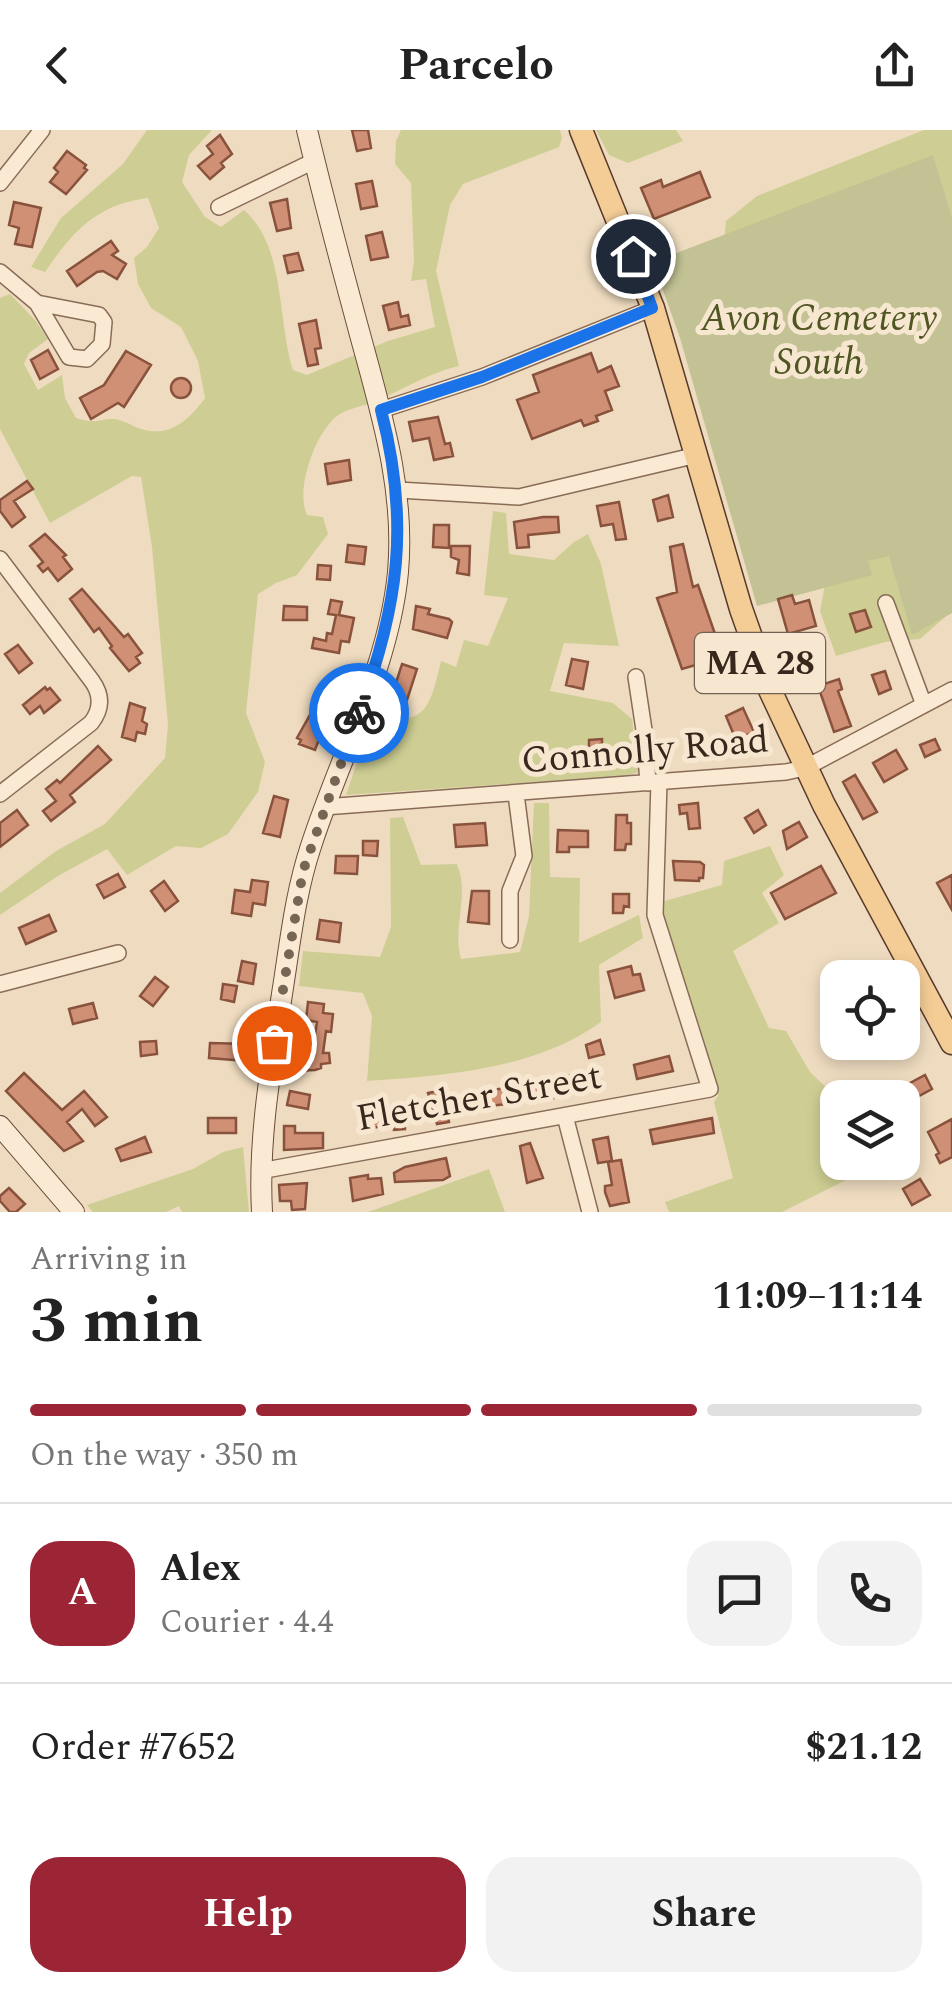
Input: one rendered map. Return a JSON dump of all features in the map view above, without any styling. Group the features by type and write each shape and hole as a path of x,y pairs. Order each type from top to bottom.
{"main road":[{"path":"262,1212 260,1171 268,1080 298,896 324,807 379,660 390,619 400,545 398,490 381,410 307,130"},
{"name":"MA 28","path":"581,130 652,308 754,646 805,768 952,1042"},
{"path":"0,1126 74,1212"}],"street":[{"path":"0,183 42,130"},
{"path":"219,207 314,160"},
{"path":"0,272 37,303 69,358 87,358 102,344 104,322 99,315 37,303"},
{"path":"381,410 482,377 652,308"},
{"path":"398,490 518,497 697,455"},
{"path":"0,558 100,696 91,724 0,794"},
{"path":"886,603 924,705"},
{"path":"636,678 653,783"},
{"name":"Connolly Road","path":"324,807 805,768 952,690"},
{"name":"Fletcher Street","path":"260,1171 710,1089 655,916 653,783"},
{"path":"510,940 510,891 524,856 516,794"},
{"path":"0,984 118,953"},
{"path":"564,1116 590,1212"}],"green space":[{"path":"147,130 212,130 189,155 182,182 205,217 221,227 244,210 258,225 274,264 293,370 307,375 388,341 435,327 426,279 411,281 411,183 395,164 396,141 401,130 560,130 562,138 559,147 463,184 450,205 436,271 459,366 341,414 321,435 305,477 304,504 307,515 323,517 328,534 297,575 258,594 246,713 265,762 258,792 228,834 201,848 176,846 127,875 107,849 0,915 0,893 56,851 105,824 165,758 168,725 152,547 141,477 132,476 50,523 0,429 0,298 10,294 48,339 29,353 24,364 38,390 62,375 65,398 76,418 115,419 159,431 177,426 205,398 198,361 181,327 151,308 138,284 134,258 159,228 148,198 100,213 77,232 45,272 31,267 61,218 123,164"},
{"path":"596,130 676,130 683,141 628,163 609,155"},
{"path":"924,130 952,130 952,318 722,260 726,221 757,196"},
{"name":"Avon Cemetery South","path":"933,155 952,218 952,613 912,635 889,556 868,561 872,575 757,606 680,338 653,262"},
{"path":"493,511 506,513 509,554 554,560 588,534 601,564 619,646 564,643 550,691 613,703 632,719 639,772 346,795 373,714 404,719 415,716 429,702 441,661 456,667 464,640 488,646 508,598 484,595"},
{"path":"952,525 952,611 920,639 885,642 836,656 820,611 826,579"},
{"path":"534,803 549,803 550,877 580,878 579,943 639,915 643,938 599,965 601,1022 576,1038 519,1060 458,1073 367,1081 372,1016 363,993 299,986 303,951 380,957 391,927 390,818 403,817 421,865 457,864 462,888 458,935 461,959 520,952 529,916"},
{"path":"770,846 784,875 762,893 779,923 733,951 769,1028 786,1031 820,1082 820,1180 846,1180 782,1212 669,1212 665,1202 733,1178 714,1102 718,1096 661,902 722,885 724,861"},
{"path":"243,1147 249,1212 182,1212 179,1206 166,1212 93,1212 87,1205 193,1169 223,1152"},
{"path":"489,1169 505,1212 368,1212"}],"building":[{"path":"352,130 368,130 371,148 357,151"},
{"path":"220,135 232,154 210,179 198,166 213,154 207,146"},
{"path":"67,151 87,170 66,194 50,182 58,172 54,168"},
{"path":"700,172 710,197 654,219 641,188 661,180 663,187"},
{"path":"372,181 377,206 361,209 356,184"},
{"path":"287,199 291,228 277,231 270,203"},
{"path":"14,202 41,208 32,247 15,244 19,228 9,225"},
{"path":"382,232 388,257 371,260 366,236"},
{"path":"111,241 118,251 112,255 126,264 117,279 97,272 77,286 67,271"},
{"path":"298,253 303,270 288,273 284,256"},
{"path":"398,302 401,317 408,315 410,325 389,330 383,306"},
{"path":"316,320 321,348 315,349 318,364 308,366 299,324"},
{"path":"48,350 58,369 40,379 31,360"},
{"path":"126,351 151,365 124,407 118,403 91,419 80,398 104,385"},
{"path":"591,353 598,372 611,366 619,386 605,391 612,410 596,416 598,421 584,426 581,420 532,439 517,400 539,392 533,375"},
{"path":"181,378 191,388 181,398 171,388"},
{"path":"438,417 445,444 450,443 453,456 434,460 429,438 413,441 409,422"},
{"path":"349,460 351,480 328,484 325,464"},
{"path":"27,481 33,489 14,501 25,517 12,527 0,511 0,500"},
{"path":"668,495 673,517 658,521 653,500"},
{"path":"619,502 626,539 616,540 613,524 601,526 597,506"},
{"path":"558,517 559,532 528,535 529,547 517,548 514,522"},
{"path":"434,525 449,525 449,548 433,547"},
{"path":"45,534 66,555 63,557 72,569 58,581 48,568 43,572 38,566 43,562 30,546"},
{"path":"683,544 693,587 698,585 723,657 682,669 657,598 677,592 670,547"},
{"path":"348,545 366,547 364,564 346,562"},
{"path":"451,546 470,546 469,575 457,573 459,560 451,557"},
{"path":"318,565 331,566 330,580 317,579"},
{"path":"82,589 142,653 136,657 140,663 129,671 99,628 94,632 70,599"},
{"path":"792,595 795,604 809,600 816,626 788,634 778,599"},
{"path":"331,600 342,602 339,615 354,618 349,642 341,641 339,653 312,648 314,638 326,641 327,633 332,634 336,615 328,614"},
{"path":"284,606 307,607 307,620 283,620"},
{"path":"416,606 452,622 447,638 413,629"},
{"path":"865,610 871,627 856,632 850,614"},
{"path":"18,645 32,663 19,673 5,654"},
{"path":"572,659 588,662 583,689 566,685"},
{"path":"402,664 417,669 407,700 392,695"},
{"path":"885,671 891,689 879,694 872,675"},
{"path":"839,679 842,689 838,691 851,726 834,732 818,686"},
{"path":"45,687 60,700 44,713 40,706 30,714 23,705"},
{"path":"130,703 145,708 145,734 137,732 135,741 122,737"},
{"path":"743,708 754,732 736,740 726,716"},
{"path":"311,713 322,717 318,727 323,729 315,750 299,744 301,740 297,738"},
{"path":"602,739 602,752 596,752 597,763 575,763 574,748 589,748 589,740"},
{"path":"935,739 940,750 925,757 920,745"},
{"path":"98,746 111,760 70,795 75,802 51,821 43,811 56,801 46,789 57,780 60,783"},
{"path":"896,750 907,769 884,782 873,763"},
{"path":"855,775 877,812 863,819 843,782"},
{"path":"274,796 288,800 280,837 263,833"},
{"path":"698,803 700,828 689,829 687,813 680,814 679,805"},
{"path":"17,810 28,825 0,847 0,823"},
{"path":"758,810 766,825 754,833 745,818"},
{"path":"616,815 627,815 627,823 631,823 631,844 626,844 625,850 615,850"},
{"path":"799,822 807,837 787,849 783,831"},
{"path":"485,823 487,845 456,847 454,825"},
{"path":"558,830 588,831 588,847 569,847 569,852 557,852"},
{"path":"363,841 378,841 377,856 363,855"},
{"path":"336,856 358,856 357,874 335,873"},
{"path":"673,861 700,862 704,865 703,878 675,880"},
{"path":"821,866 836,893 785,919 771,893"},
{"path":"118,874 125,887 104,898 97,885"},
{"path":"952,875 952,910 937,883"},
{"path":"252,880 268,882 265,905 253,903 251,916 232,913 235,890 250,892"},
{"path":"164,881 178,901 165,911 151,891"},
{"path":"472,891 489,891 489,924 468,922"},
{"path":"613,894 629,894 629,907 624,906 623,913 613,913"},
{"path":"49,915 56,931 26,944 19,928"},
{"path":"320,920 341,923 339,942 317,939"},
{"path":"242,961 256,964 253,984 238,981"},
{"path":"631,966 633,975 640,974 644,990 615,998 608,972"},
{"path":"155,977 168,987 153,1006 140,996"},
{"path":"223,984 237,986 234,1002 221,999"},
{"path":"308,1002 324,1004 323,1013 333,1014 323,1053 329,1053 330,1063 315,1070 295,1071 295,1056 312,1053 317,1022 306,1020"},
{"path":"93,1003 97,1018 73,1024 69,1009"},
{"path":"600,1040 604,1054 589,1058 586,1045"},
{"path":"156,1041 157,1054 141,1056 140,1042"},
{"path":"210,1043 248,1044 246,1061 209,1058"},
{"path":"669,1056 673,1071 637,1079 634,1065"},
{"path":"586,1071 591,1088 572,1092 568,1076"},
{"path":"24,1073 62,1110 84,1091 107,1117 95,1126 82,1109 67,1122 83,1141 64,1151 6,1091"},
{"path":"925,1075 932,1089 920,1095 920,1080 916,1080"},
{"path":"551,1083 553,1098 530,1100 528,1085"},
{"path":"505,1088 507,1104 489,1106 487,1091"},
{"path":"444,1090 449,1122 437,1124 428,1093"},
{"path":"290,1091 310,1095 308,1109 287,1105"},
{"path":"404,1108 405,1129 394,1130 394,1124 361,1130 363,1114"},
{"path":"208,1118 236,1118 236,1133 208,1133"},
{"path":"712,1118 714,1133 653,1144 650,1130"},
{"path":"952,1119 952,1157 940,1163 928,1132"},
{"path":"284,1126 295,1126 295,1133 323,1133 323,1148 284,1150"},
{"path":"145,1137 151,1152 121,1161 116,1149"},
{"path":"608,1137 612,1161 598,1163 593,1140"},
{"path":"530,1143 543,1178 527,1183 520,1146"},
{"path":"446,1158 450,1176 443,1180 395,1182 394,1173 405,1167"},
{"path":"621,1160 629,1202 610,1206 605,1192 605,1186 612,1185 608,1162"},
{"path":"368,1175 368,1179 381,1178 383,1194 353,1201 350,1178"},
{"path":"920,1179 930,1195 912,1205 903,1189"},
{"path":"307,1183 305,1209 292,1210 291,1201 280,1201 279,1185"},
{"path":"9,1188 25,1204 16,1212 10,1212 0,1201"}],"way so far":[{"path":"274,1043 303,871 359,713"}],"route":[{"path":"359,713 379,660 398,576 398,490 381,410 482,377 652,308 633,256"}]}
